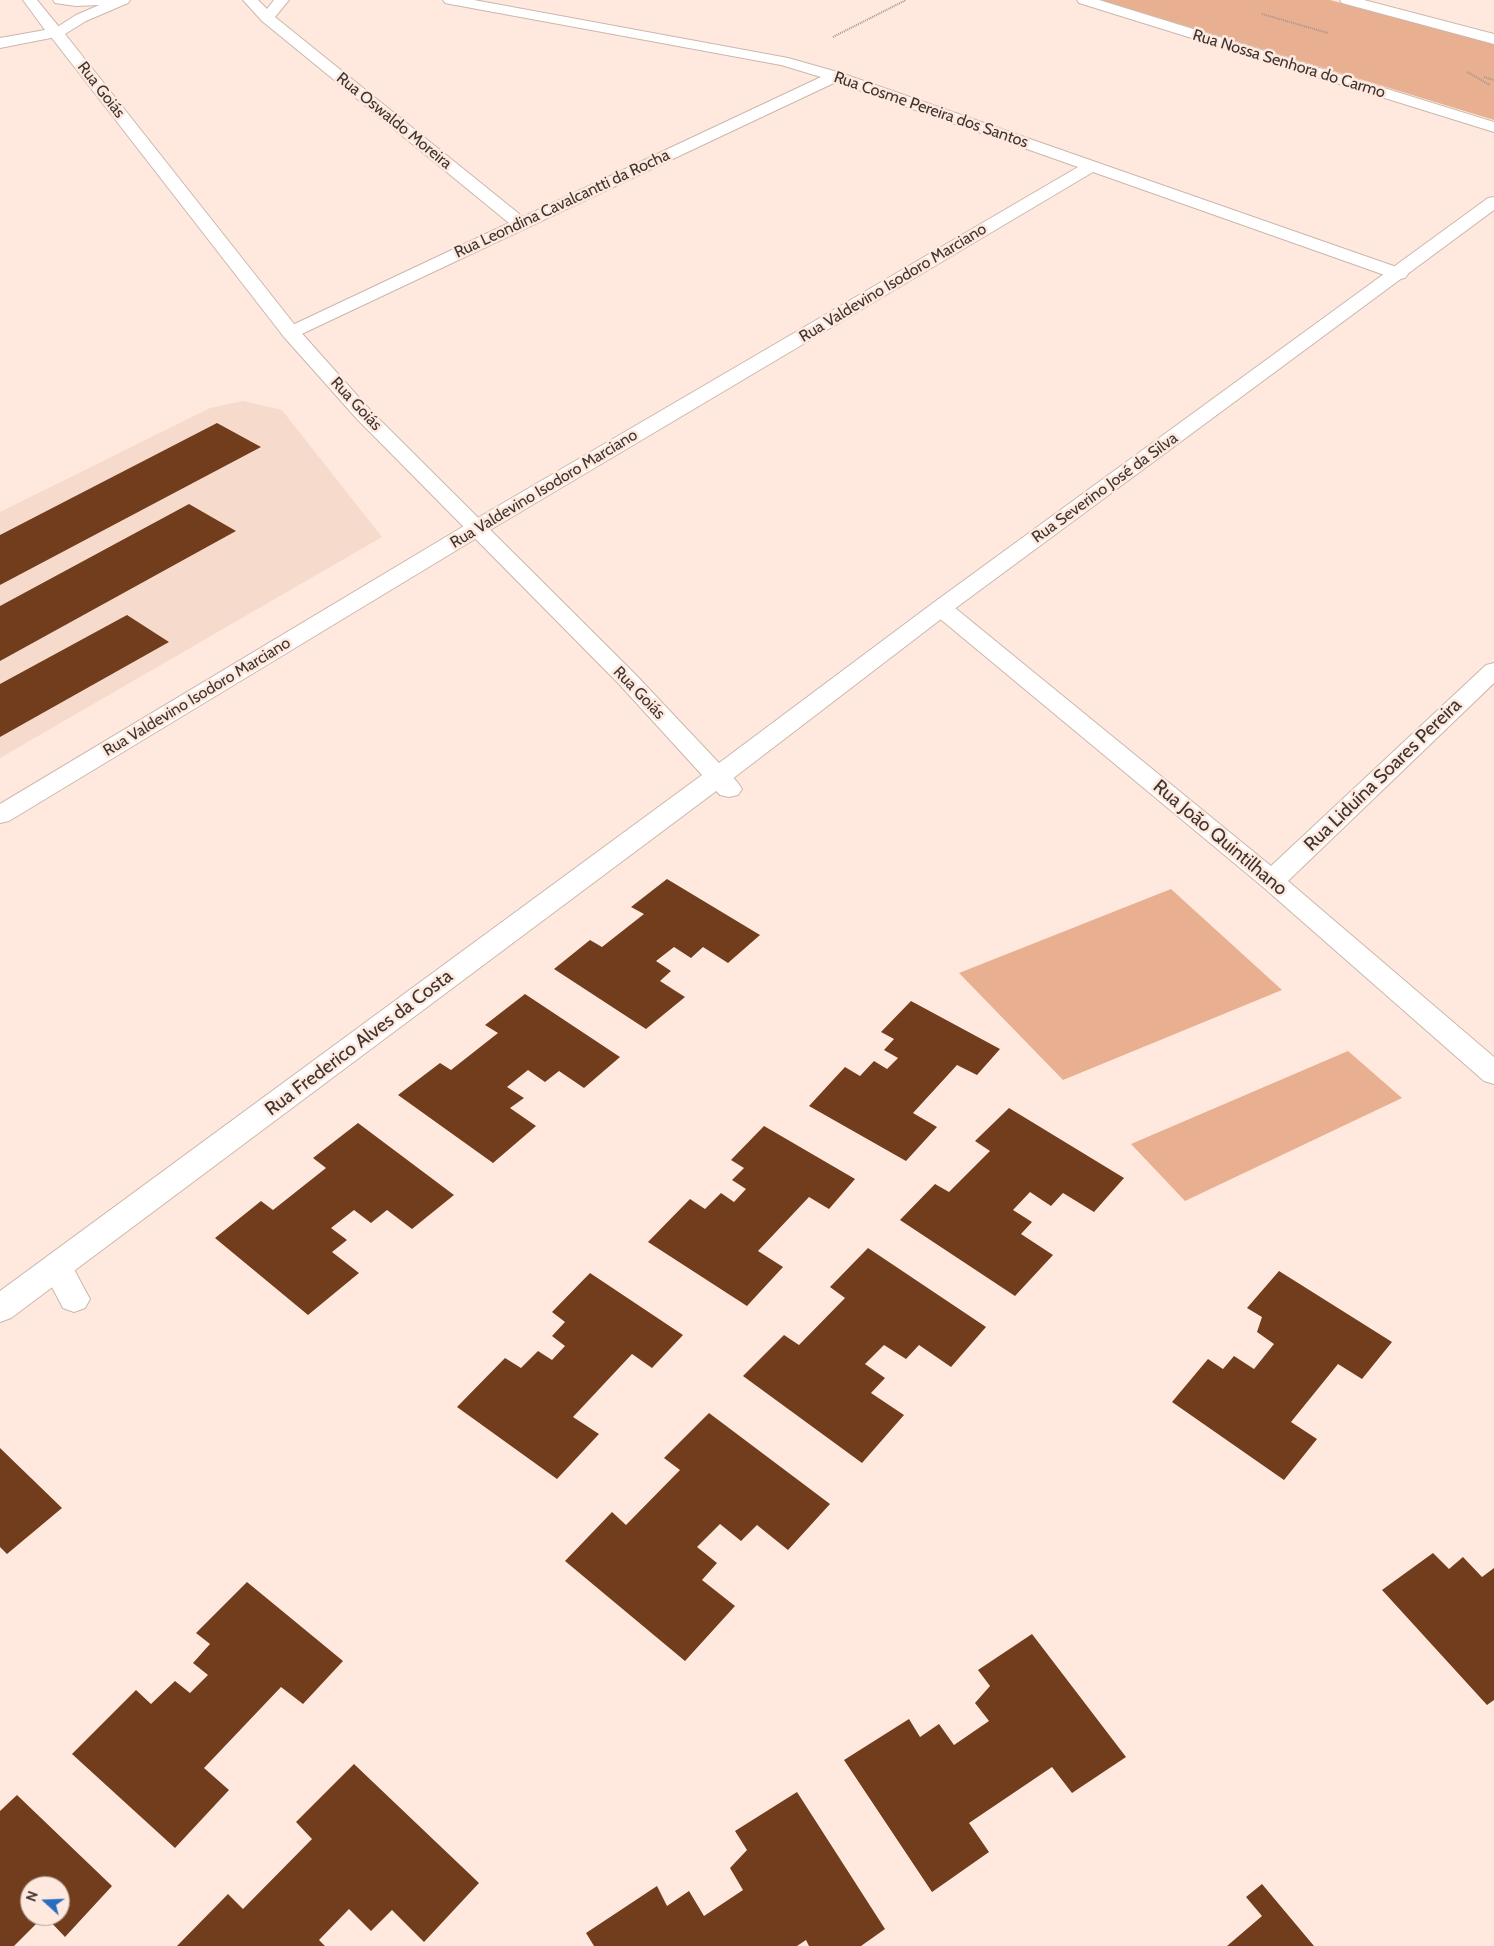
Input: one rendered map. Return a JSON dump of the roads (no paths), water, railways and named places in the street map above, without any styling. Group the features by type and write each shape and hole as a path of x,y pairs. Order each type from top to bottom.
{"street":[{"name":"Rua Goiás","path":"30,0 290,332 364,415 627,680 724,783"},
{"path":"60,0 76,2 123,0"},
{"path":"0,43 56,33 81,18 123,0"},
{"name":"Rua Oswaldo Moreira","path":"250,0 267,18 520,223"},
{"path":"267,18 282,0"},
{"name":"Rua Cosme Pereira dos Santos","path":"450,0 783,62 835,76 1399,274"},
{"name":"Rua Nossa Senhora do Carmo","path":"1084,0 1494,127"},
{"path":"1347,0 1494,39"},
{"name":"Rua Leondina Cavalcantti da Rocha","path":"290,332 835,76"},
{"name":"Rua Valdevino Isodoro Marciano","path":"0,815 477,528 1091,166"},
{"name":"Rua Severino José da Silva","path":"724,783 941,608 1399,274 1494,202"},
{"name":"Rua João Quintilhano","path":"941,608 1272,881 1494,1073"},
{"name":"Rua Liduína Soares Pereira","path":"1272,881 1494,670"},
{"name":"Rua Frederico Alves da Costa","path":"0,1309 724,783"},
{"path":"57,1267 74,1299"}]}
